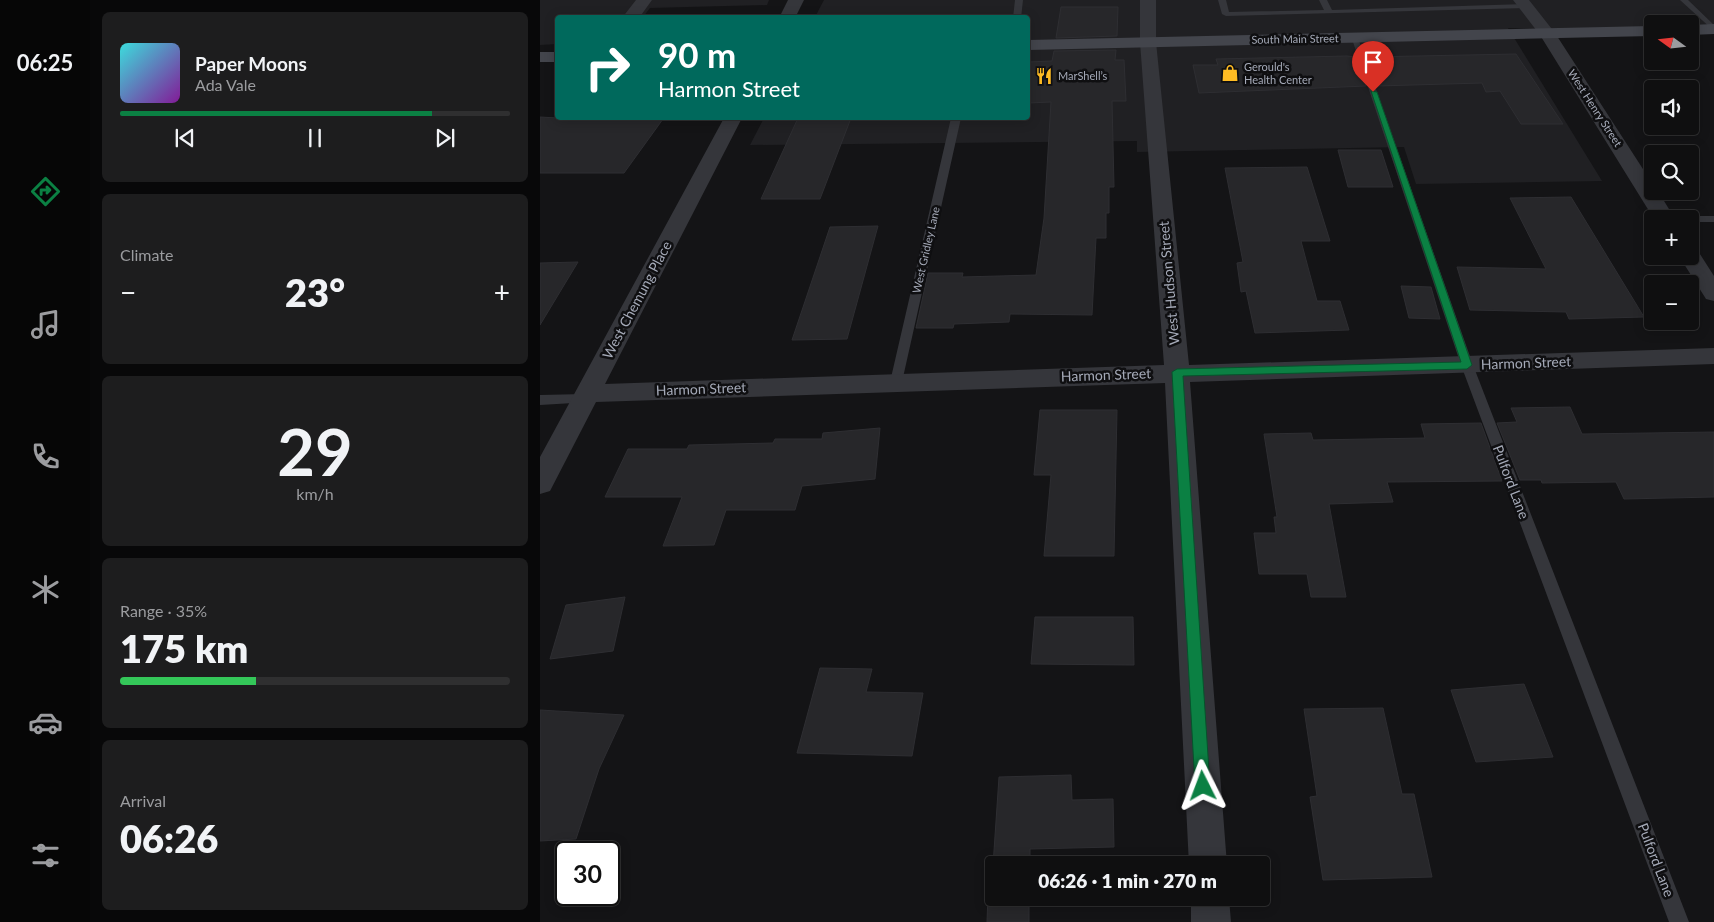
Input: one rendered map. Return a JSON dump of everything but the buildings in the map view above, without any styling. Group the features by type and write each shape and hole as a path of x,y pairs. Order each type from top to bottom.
{"main road":[{"path":"1699,30 1714,29"},
{"name":"South Main Street","path":"1030,45 1644,31"},
{"path":"540,57 555,56"}],"street":[{"path":"632,15 644,0"},
{"path":"788,15 796,0"},
{"name":"West Hudson Street","path":"1148,0 1148,42 1177,372 1207,856"},
{"name":"West Henry Street","path":"1523,3 1547,33 1659,210"},
{"name":"West Chemung Place","path":"540,483 732,120"},
{"path":"1696,265 1714,294"},
{"name":"Harmon Street","path":"586,396 1177,372 1467,365 1714,356"},
{"path":"1210,906 1211,922"}],"lane":[{"path":"1017,15 1019,0"},
{"path":"1222,0 1226,14 1329,12 1523,3"},
{"path":"1323,0 1329,12"},
{"path":"1684,0 1714,29"},
{"name":"Pulford Lane","path":"1354,38 1467,365 1679,922"},
{"name":"West Gridley Lane","path":"896,382 956,120"},
{"path":"1699,220 1714,219"},
{"path":"1699,228 1714,228"},
{"path":"540,400 586,396"}],"shaded area":[{"path":"540,0 769,0 767,5 650,8 645,15 555,15 555,44 540,45"},
{"path":"824,0 1714,0 1714,33 1699,32 1699,15 1644,15 1644,31 1508,28 1602,181 1416,184 1404,147 1137,152 1137,141 750,145 763,120 1030,120 1030,15 816,15"}],"place":[{"name":"Gerould's Health Center","path":"1230,73"},
{"name":"MarShell’s","path":"1044,76"}],"route":[{"path":"1203,786 1177,372 1467,365 1373,92"}]}
